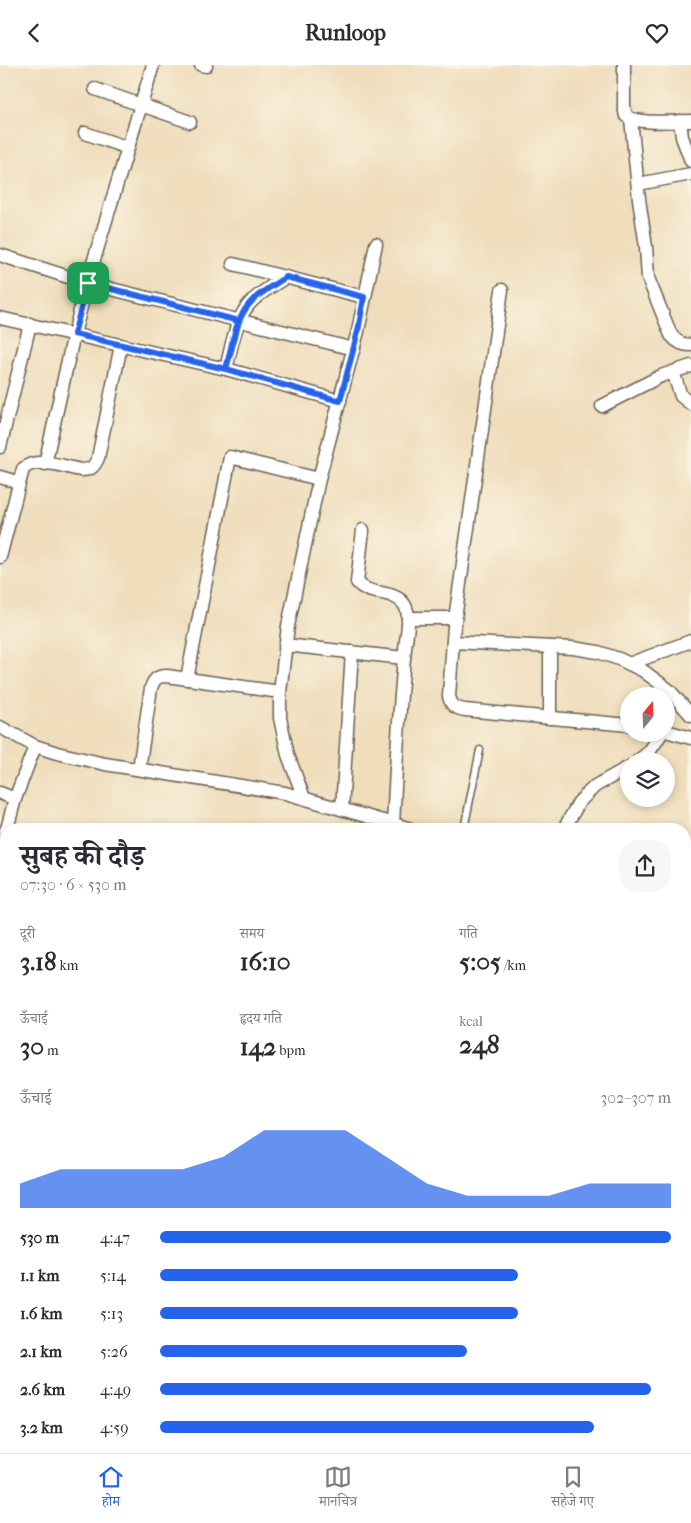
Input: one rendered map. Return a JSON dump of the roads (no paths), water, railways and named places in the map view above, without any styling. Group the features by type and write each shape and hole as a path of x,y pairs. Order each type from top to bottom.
{"street":[{"path":"45,464 74,334 153,65"},
{"path":"624,65 624,107 626,116 631,119 685,121 682,137 691,161"},
{"path":"94,89 190,121"},
{"path":"631,119 648,278 671,335 675,341 684,345 691,345"},
{"path":"85,133 128,148"},
{"path":"638,184 691,175"},
{"path":"304,798 288,755 280,718 280,693 285,645 319,479 354,349 376,244"},
{"path":"0,255 88,283 354,349"},
{"path":"233,265 364,297"},
{"path":"226,369 239,321 252,301 286,277"},
{"path":"502,290 456,618 449,696 451,703 456,708 620,724"},
{"path":"0,318 226,369 340,401"},
{"path":"0,447 30,325"},
{"path":"0,557 18,482 23,469 28,464 38,463 81,470 88,470 95,465 121,345"},
{"path":"602,406 662,376 691,367"},
{"path":"672,372 681,396 691,404"},
{"path":"187,679 230,457 319,479"},
{"path":"0,477 18,482"},
{"path":"363,530 357,582 367,591 400,600 405,606 408,618 393,823"},
{"path":"408,618 456,618"},
{"path":"629,664 691,641"},
{"path":"453,643 550,647 598,652 642,670 669,690 691,715"},
{"path":"285,645 404,658"},
{"path":"550,647 550,718"},
{"path":"342,809 352,652"},
{"path":"139,769 151,688 154,680 160,676 280,693"},
{"path":"0,727 36,746 67,756 105,764 276,791 387,823"},
{"path":"675,734 691,738"},
{"path":"8,823 14,799 36,746"},
{"path":"567,823 578,802 595,786 620,772"},
{"path":"0,793 14,799"}],"lane":[{"path":"465,823 480,750"}]}
